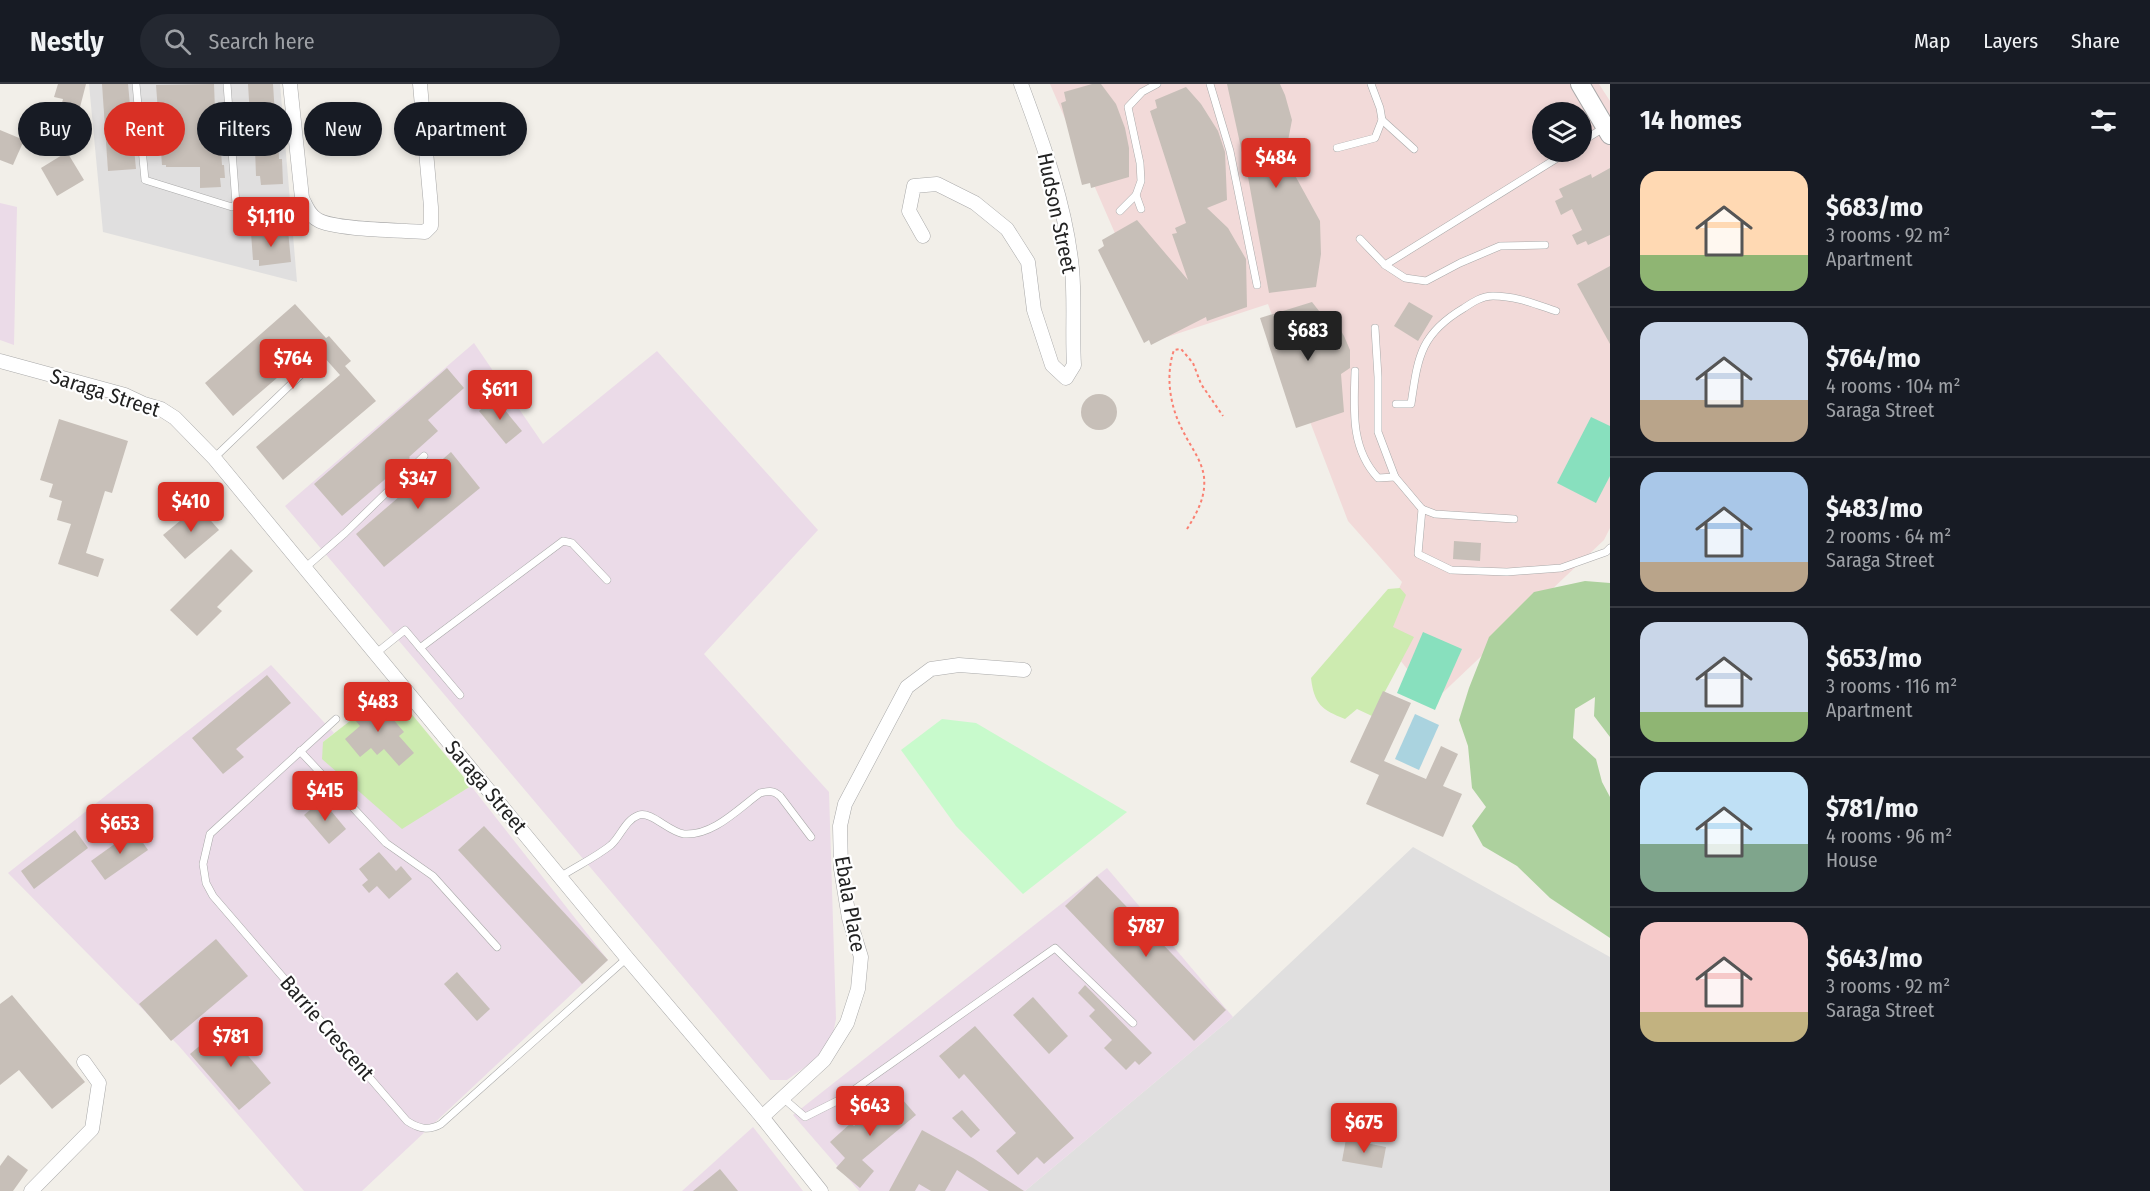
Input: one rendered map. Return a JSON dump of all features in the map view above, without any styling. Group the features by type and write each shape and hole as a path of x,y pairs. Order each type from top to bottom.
{"street":[{"path":"290,84 302,198 309,213 316,220 334,225 425,232 431,226 431,207 420,84"},
{"name":"Hudson Street","path":"923,236 909,211 914,186 937,184 975,203 1007,229 1028,262 1034,310 1052,365 1066,378 1074,365 1072,269 1062,216 1045,151 1021,84"},
{"path":"1580,84 1608,131"},
{"name":"Saraga Street","path":"0,361 125,395 161,409 191,433 306,567 375,654 627,958 762,1117 820,1191"},
{"name":"Ebala Place","path":"762,1117 824,1060 847,1023 858,989 861,957 849,918 841,869 840,826 845,804 907,687 931,669 949,666 1024,670"},
{"path":"31,1191 92,1129 99,1083 84,1062"}],"lane":[{"path":"136,84 145,180 232,207 236,204 227,84"},
{"path":"1120,211 1136,195 1141,181 1140,163 1128,107 1142,92 1156,84"},
{"path":"1210,84 1230,151 1257,285"},
{"path":"1371,84 1382,120 1414,149"},
{"path":"1336,148 1375,138 1382,120"},
{"path":"1592,138 1608,131"},
{"path":"1385,265 1551,162"},
{"path":"1136,195 1141,209"},
{"path":"1360,238 1385,265 1405,278 1426,281 1500,246 1545,245"},
{"path":"1396,404 1411,404 1421,350 1437,327 1469,304 1483,297 1509,297 1556,311"},
{"path":"1375,328 1378,432 1395,477 1422,509 1435,514 1514,519"},
{"path":"214,458 311,365"},
{"path":"1355,371 1354,418 1357,444 1371,471 1378,478 1395,477"},
{"path":"306,567 345,533 369,507 424,456"},
{"path":"1422,509 1418,554 1451,570 1507,572 1560,568 1606,552 1610,548"},
{"path":"420,648 563,541 572,543 607,580"},
{"path":"375,654 405,630 460,695"},
{"name":"Barrie Crescent","path":"336,719 210,834 203,864 206,883 213,896 407,1121 414,1126 434,1128 441,1124 627,958"},
{"path":"300,751 386,843 440,883 497,947"},
{"path":"560,877 609,846 626,825 637,816 647,814 677,832 695,833 725,820 760,793 765,792 774,791 780,796 811,837"},
{"path":"783,1098 805,1117 841,1099 1055,948 1133,1023"}],"path":[{"path":"1187,529 1198,511 1203,494 1204,476 1172,401 1169,365 1174,350 1181,349 1193,363 1201,384 1223,416"}],"shaded area":[{"path":"89,84 280,84 282,102 197,102 197,156 286,156 297,282 103,232"},
{"path":"1050,84 1599,84 1610,101 1610,528 1604,540 1434,701 1379,635 1402,582 1348,521 1268,304 1161,339"},
{"path":"0,203 17,207 14,345 0,340"},
{"path":"474,343 543,444 657,351 818,530 704,654 829,792 836,1019 830,1049 787,1080 770,1080 285,506"},
{"path":"271,665 334,733 323,742 402,828 471,786 608,960 362,1191 304,1191 179,1046 8,873"},
{"path":"1413,847 1610,957 1610,1191 1025,1191 1233,1017"},
{"path":"1107,868 1233,1017 1025,1191 859,1191 793,1115"},
{"path":"753,1127 803,1191 682,1191"}],"green space":[{"path":"1591,417 1610,426 1610,476 1596,503 1557,483"},
{"path":"1585,581 1610,583 1610,737 1594,716 1595,697 1575,709 1573,738 1596,759 1602,782 1610,797 1610,938 1550,898 1517,866 1483,846 1472,826 1486,807 1472,788 1468,746 1459,720 1489,637 1534,592"},
{"path":"1400,588 1406,595 1393,627 1414,637 1372,716 1357,709 1345,719 1330,712 1317,700 1311,678 1388,589"},
{"path":"1423,632 1462,649 1435,710 1397,693"},
{"path":"391,689 471,786 402,829 322,759 323,742"},
{"path":"942,719 976,723 1127,812 1023,894 956,826 901,750"}],"water":[{"path":"1415,714 1439,725 1419,770 1395,759"}],"building":[{"path":"58,84 86,84 81,102 62,102 63,99 54,97"},
{"path":"102,84 128,84 130,102 104,102 104,113"},
{"path":"214,84 215,102 197,102 197,156 221,156 225,178 220,178 221,187 200,188 200,167 162,165 161,156 185,156 185,102 157,102 156,85"},
{"path":"248,84 273,84 274,102 249,102"},
{"path":"1092,84 1101,84 1116,104 1125,128 1129,148 1129,177 1091,188 1090,183 1082,185 1061,103 1066,101 1064,92"},
{"path":"1227,84 1280,84 1285,95 1292,120 1282,172 1292,170 1320,221 1321,254 1316,287 1269,293 1246,166"},
{"path":"1186,87 1201,104 1218,131 1225,152 1227,200 1207,208 1228,228 1246,259 1247,307 1207,321 1206,317 1151,345 1149,340 1144,343 1098,250 1104,246 1102,240 1137,220 1188,280 1172,234 1177,233 1175,228 1186,223 1150,111 1157,108 1155,100"},
{"path":"0,130 18,138 18,154 13,165 0,160"},
{"path":"60,156 69,156 84,180 57,196 41,168"},
{"path":"107,156 135,156 136,169 108,171"},
{"path":"255,156 279,156 279,159 282,159 283,184 261,185 260,176 256,176"},
{"path":"1610,168 1610,235 1588,245 1586,241 1577,245 1572,235 1582,230 1572,209 1561,215 1555,201 1563,197 1559,189 1591,174 1592,178"},
{"path":"288,230 291,262 259,266 259,260 253,260 251,233"},
{"path":"1610,266 1610,344 1577,284"},
{"path":"1312,302 1330,325 1337,324 1344,336 1350,350 1350,368 1341,374 1344,412 1296,428 1260,318"},
{"path":"1409,302 1433,316 1418,341 1394,326"},
{"path":"295,304 326,338 329,336 351,361 345,366 376,401 283,480 256,447 340,375 314,346 233,416 205,383"},
{"path":"447,368 464,388 428,420 438,431 342,516 314,484"},
{"path":"1099,394 1112,399 1117,412 1112,425 1099,430 1086,425 1081,412 1086,399"},
{"path":"495,398 522,431 506,444 479,411"},
{"path":"59,419 128,441 112,493 105,491 86,553 104,559 98,577 58,564 71,524 57,520 62,501 49,497 53,484 40,480"},
{"path":"451,452 480,488 384,567 356,534"},
{"path":"198,506 219,530 185,559 163,535"},
{"path":"1454,541 1481,543 1480,561 1453,559"},
{"path":"231,549 253,571 217,607 222,611 197,636 170,610"},
{"path":"267,675 291,703 236,749 244,757 223,774 192,738"},
{"path":"1383,691 1411,703 1384,761 1426,779 1441,746 1458,754 1443,786 1462,794 1443,837 1366,804 1379,775 1350,762"},
{"path":"373,696 404,732 399,736 414,753 399,766 384,749 377,755 371,748 360,757 345,739 360,726 351,715"},
{"path":"322,800 346,829 329,844 304,815"},
{"path":"484,826 608,960 582,984 458,850"},
{"path":"75,830 88,848 34,889 21,871"},
{"path":"134,830 148,850 105,880 91,861"},
{"path":"379,852 396,871 401,866 412,879 389,899 377,886 369,893 362,885 368,880 359,869"},
{"path":"1097,876 1226,1010 1194,1041 1065,906"},
{"path":"216,939 248,976 171,1041 139,1004"},
{"path":"457,972 490,1009 477,1021 444,984"},
{"path":"1085,985 1152,1053 1139,1065 1135,1061 1126,1070 1104,1048 1112,1040 1089,1016 1095,1010 1078,993"},
{"path":"12,995 85,1082 52,1109 19,1070 0,1085 0,1004"},
{"path":"1033,997 1068,1036 1049,1054 1013,1015"},
{"path":"223,1026 271,1083 239,1110 190,1054"},
{"path":"975,1026 1074,1138 1044,1164 1037,1157 1018,1175 996,1151 1016,1133 964,1074 959,1079 939,1056"},
{"path":"895,1091 916,1115 862,1160 874,1171 860,1188 836,1168 845,1158 830,1142 851,1123 854,1126"},
{"path":"962,1110 980,1130 971,1138 952,1118"},
{"path":"922,1130 973,1158 1024,1191 989,1191 957,1170 945,1191 931,1191 919,1184 915,1191 889,1191"},
{"path":"1346,1139 1386,1147 1382,1168 1342,1161"},
{"path":"8,1155 28,1170 13,1191 0,1191 0,1166"},
{"path":"720,1169 738,1191 693,1191"}]}
